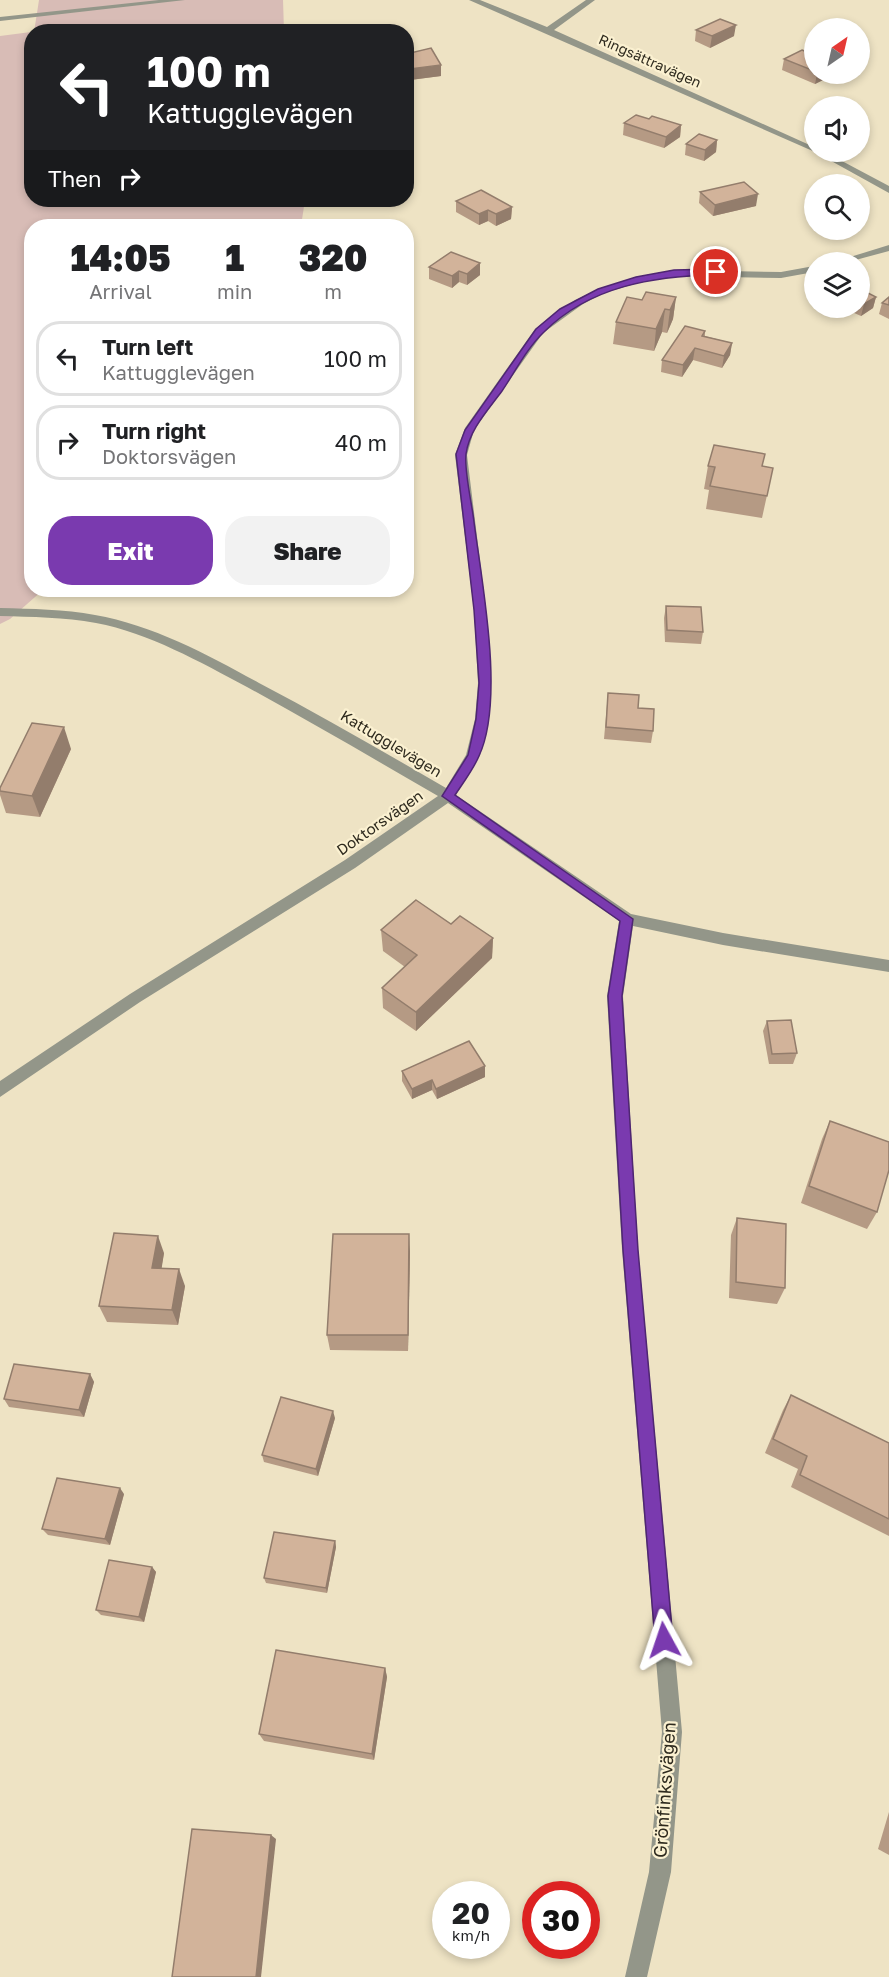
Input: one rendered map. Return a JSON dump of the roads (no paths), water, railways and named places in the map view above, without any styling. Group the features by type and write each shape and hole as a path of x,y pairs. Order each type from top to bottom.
{"street":[{"path":"0,19 181,0"},
{"name":"Ringsättravägen","path":"473,0 548,30 804,145"},
{"path":"548,30 591,0"},
{"path":"837,162 889,190"},
{"path":"870,253 889,248"},
{"name":"Doktorsvägen","path":"0,1090 135,998 350,864 448,796 474,755 482,719 484,683 481,621 461,454 470,430 539,331 564,311 601,291 636,280 674,273 781,275 804,271"},
{"name":"Kattugglevägen","path":"0,612 47,613 97,619 140,631 205,659 322,722 448,796 627,919 723,939 889,966"},
{"name":"Grönfinksvägen","path":"627,919 615,996 630,1250 672,1732 660,1872 636,1977"}]}
